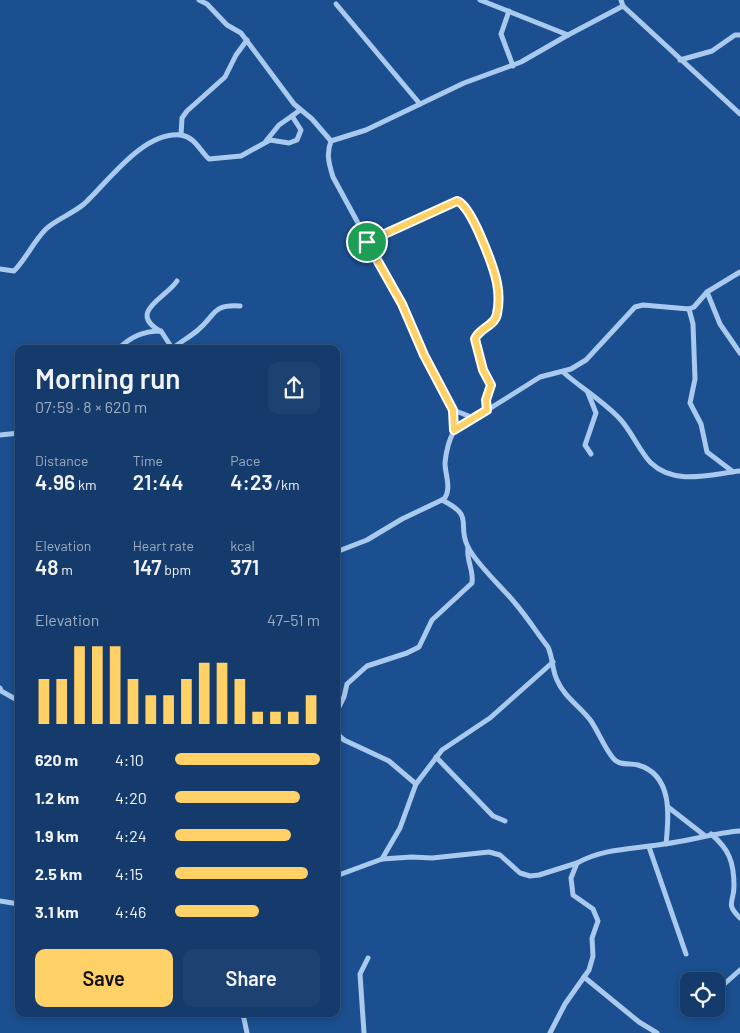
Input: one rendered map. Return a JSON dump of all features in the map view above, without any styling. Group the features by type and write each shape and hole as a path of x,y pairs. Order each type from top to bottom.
{"street":[{"path":"199,0 207,4 223,21 240,33 300,110 312,118 331,141 328,161 333,177 402,304 424,355 453,410 454,430 449,440 446,462 448,495 442,500 402,518 367,540 340,550"},
{"path":"480,0 568,36"},
{"path":"331,141 366,130 464,82 513,66 568,36 622,3 680,60 740,114"},
{"path":"336,4 420,104"},
{"path":"510,11 501,34 513,66"},
{"path":"680,60 703,55 735,35 740,35"},
{"path":"181,135 182,118 187,111 225,77 246,40"},
{"path":"0,269 14,272 48,227 80,207 117,167 145,146 162,138 181,135 195,142 207,158 211,160 241,156 266,141 279,125 300,110"},
{"path":"266,141 289,143 297,140 301,130 292,116"},
{"path":"367,242 457,201 464,204 491,263 499,298 497,316 489,326 480,331 475,339 483,370 491,385 486,400 487,410"},
{"path":"454,430 540,377 563,372 577,366 592,355 635,307 643,305 689,309 694,307 707,292 740,272"},
{"path":"170,345 160,331 150,323 147,314 154,302 167,293 176,281"},
{"path":"707,292 720,324 740,353"},
{"path":"176,345 199,330 216,309 231,305 240,306"},
{"path":"689,309 693,324 695,379 690,403 701,424 707,452 732,472"},
{"path":"123,345 134,335 160,331"},
{"path":"563,372 618,417 635,437 650,462 662,471 691,477 740,471"},
{"path":"587,393 596,413 585,445 591,454"},
{"path":"453,410 474,418"},
{"path":"0,435 15,433"},
{"path":"340,706 347,684 368,666 385,661 419,646 432,620 472,583 473,574 467,556 468,548 464,533 465,521 457,508 442,500"},
{"path":"468,548 548,647 556,680 568,697 591,722 613,758 620,763 642,767 657,777 664,788 668,807 666,844"},
{"path":"382,859 400,828 416,784 436,758 450,743 490,718 519,695 531,681 553,662"},
{"path":"0,690 15,699"},
{"path":"340,736 389,761 416,784"},
{"path":"436,758 493,816 505,821"},
{"path":"668,807 704,835"},
{"path":"340,875 382,859 432,858 495,852 514,869 530,876 577,863 612,850 666,844 704,835 740,831"},
{"path":"711,834 723,845 730,856 734,887 730,904 733,911 740,918"},
{"path":"649,846 686,954"},
{"path":"550,1033 565,1004 592,962 592,938 598,921 593,909 573,895 571,878 577,863"},
{"path":"0,901 15,903"},
{"path":"364,1033 360,974 368,958"},
{"path":"725,983 740,970"},
{"path":"584,977 639,1022 657,1033"},
{"path":"244,1017 247,1033"}],"route":[{"path":"457,201 464,204 472,218 491,263 499,298 497,316 489,326 480,331 475,339 483,370 491,385 486,400 487,410 454,430 453,410 424,355 391,282 367,242 457,201"}]}
